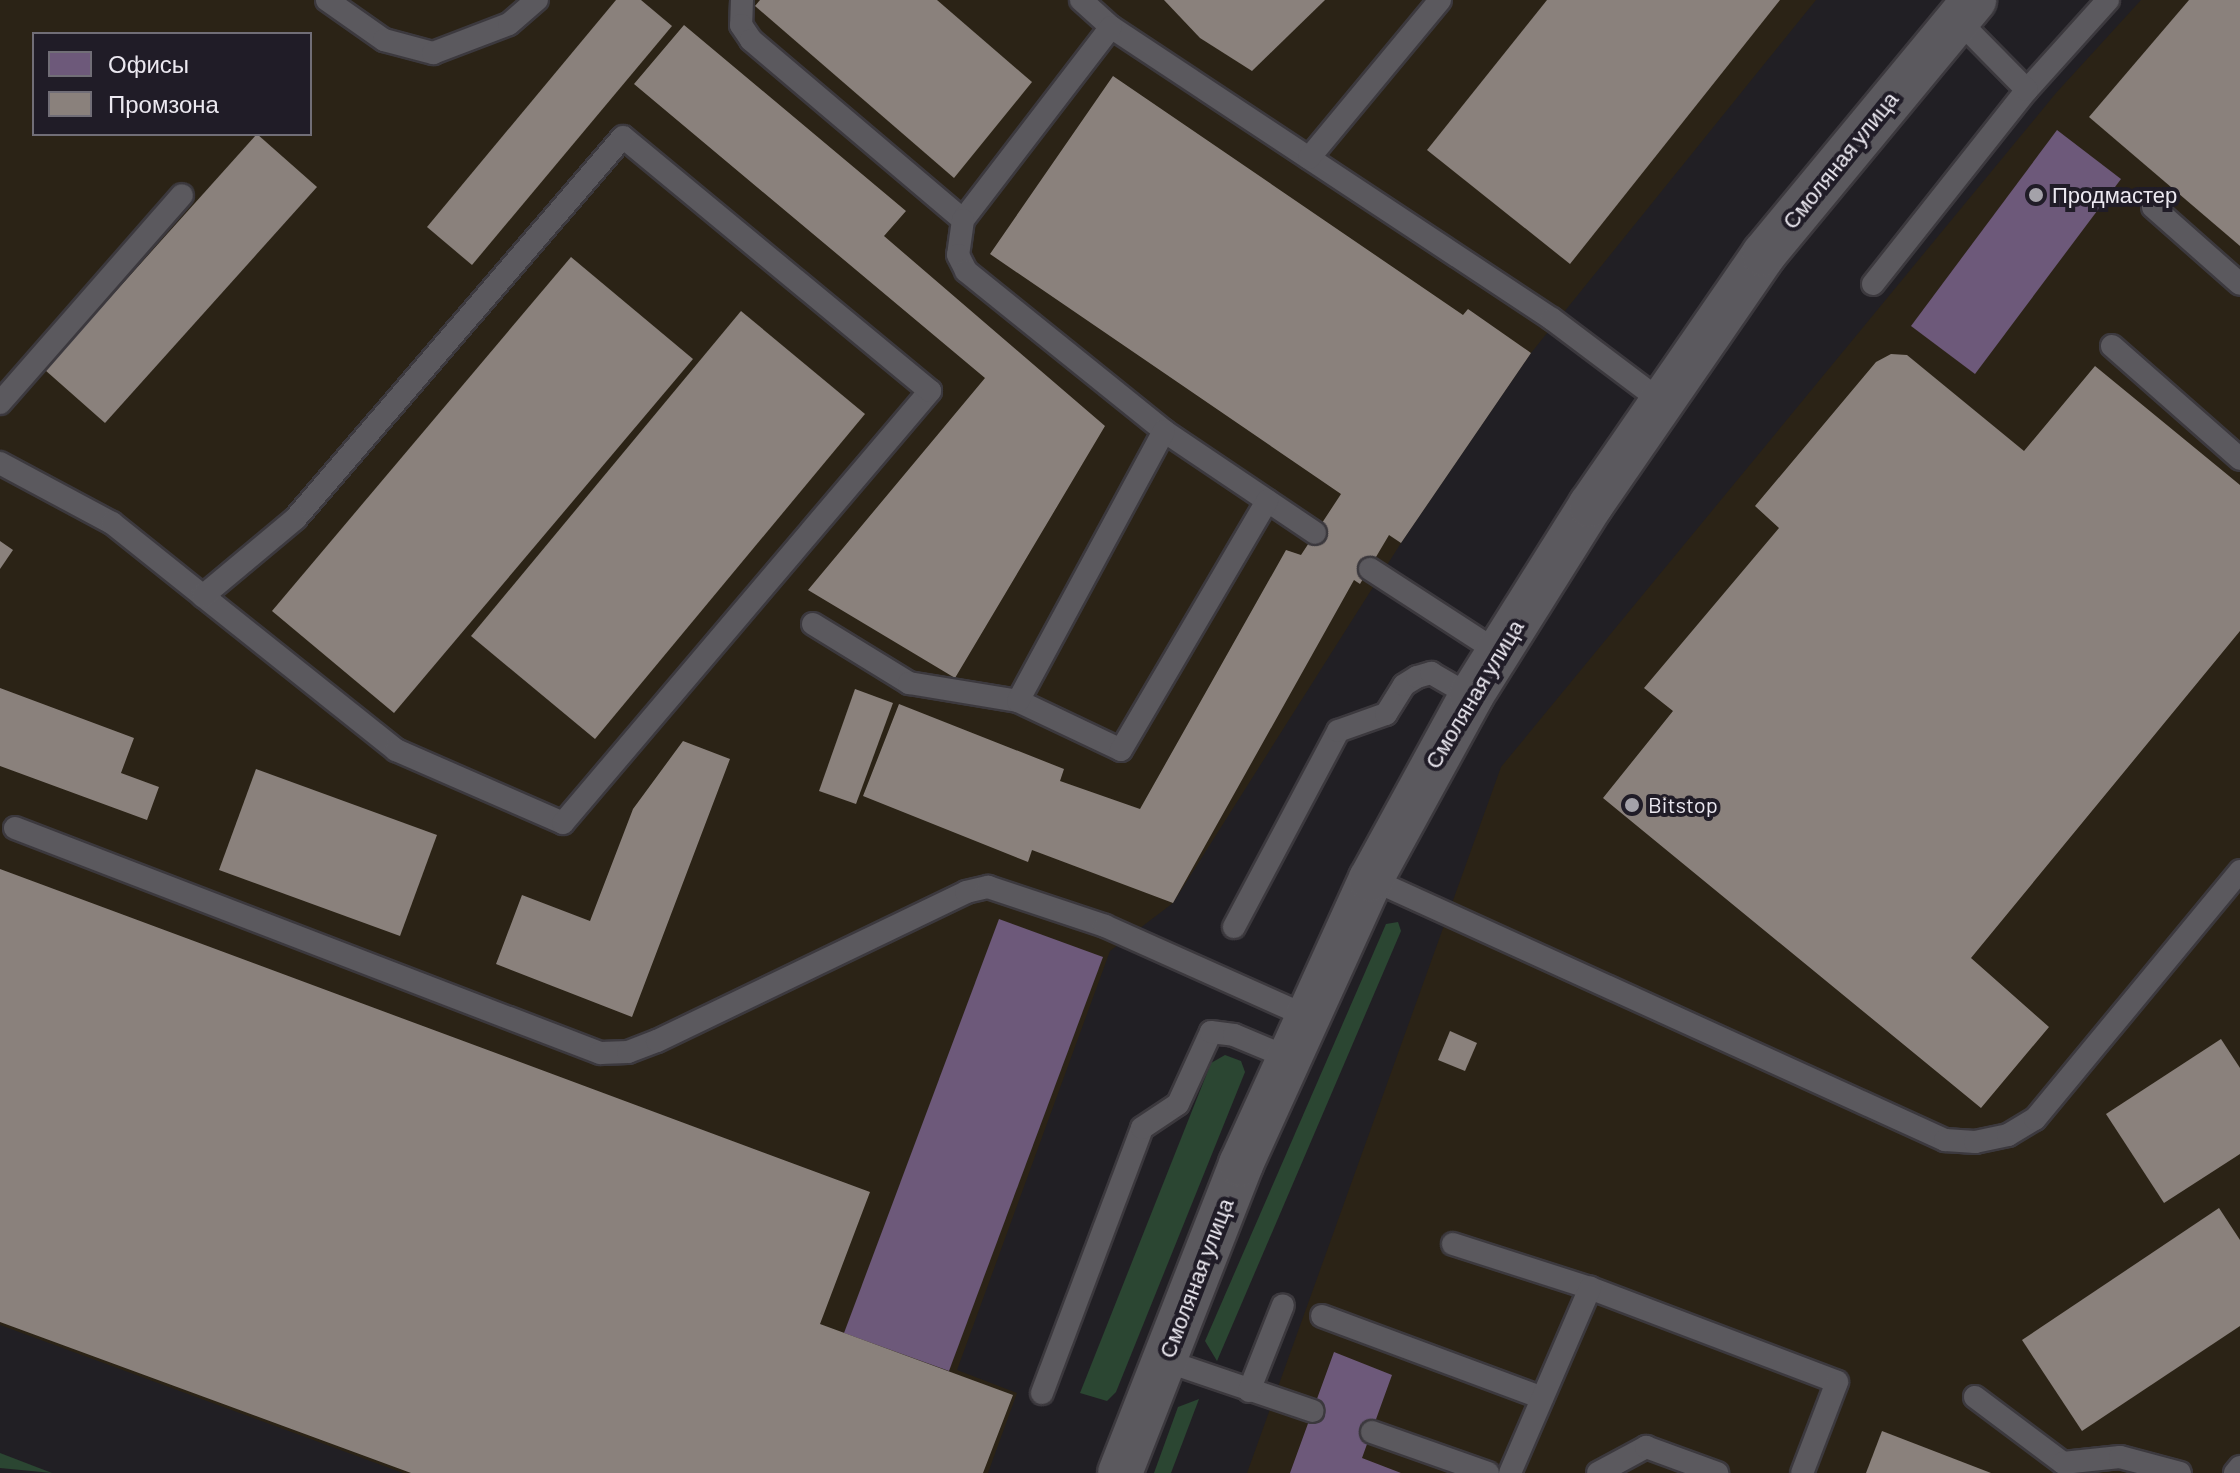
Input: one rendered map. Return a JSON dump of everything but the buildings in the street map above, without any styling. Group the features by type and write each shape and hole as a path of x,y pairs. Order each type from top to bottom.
{"street":[{"name":"Смоляная улица","path":"1120,1473 1163,1360 1289,1058 1371,879 1471,696 1661,401 1764,254 1965,9"}],"lane":[{"path":"327,0 384,40 433,53 509,24 537,0"},
{"path":"742,0 741,25 751,40 963,220"},
{"path":"1081,0 1111,27 1552,319 1661,401"},
{"path":"1309,158 1440,0"},
{"path":"1873,284 2027,90 2108,0"},
{"path":"1965,9 2027,90"},
{"path":"1111,27 963,220 958,255 966,271 1164,431 1315,533"},
{"path":"0,463 112,523 203,596 396,750 563,823 930,391 623,137 295,519 203,596"},
{"path":"0,403 182,195"},
{"path":"2153,207 2240,284"},
{"path":"2112,346 2240,459"},
{"path":"1018,701 1164,431"},
{"path":"813,624 909,683 1018,701 1121,750 1267,501"},
{"path":"1370,569 1498,652"},
{"path":"1234,927 1338,731 1386,714 1404,685 1431,673 1471,696"},
{"path":"15,828 600,1053 628,1052 657,1041 966,892 988,887 1105,926 1308,1017"},
{"path":"1371,879 1945,1140 1975,1142 2008,1135 2035,1119 2240,871"},
{"path":"1042,1393 1142,1128 1178,1104 1211,1032 1234,1035 1289,1058"},
{"path":"1453,1244 1590,1288 1837,1382 1802,1473"},
{"path":"1510,1473 1590,1288"},
{"path":"1249,1391 1283,1305"},
{"path":"1322,1316 1542,1398"},
{"path":"1163,1360 1313,1411"},
{"path":"1975,1397 2063,1463 2120,1457 2180,1473"},
{"path":"1372,1432 1488,1473"},
{"path":"1598,1473 1646,1447 1717,1473"},
{"path":"2235,1473 2240,1467"}],"shaded area":[{"path":"0,0 1816,0 1531,353 1401,543 1173,903 1110,951 957,1370 1017,1393 988,1473 403,1473 0,1325"},
{"path":"2141,0 2240,0 2240,1473 1247,1473 1501,767 2056,93"}],"green space":[{"path":"1398,922 1401,931 1217,1361 1205,1341 1386,924"},
{"path":"1225,1055 1241,1061 1245,1072 1116,1392 1107,1401 1080,1393 1211,1063"},
{"path":"1199,1399 1171,1473 1154,1473 1178,1407"},
{"path":"0,1453 52,1473 0,1468"}],"place":[{"name":"Продмастер","path":"2036,195"},
{"name":"Bitstop","path":"1632,805"}]}
